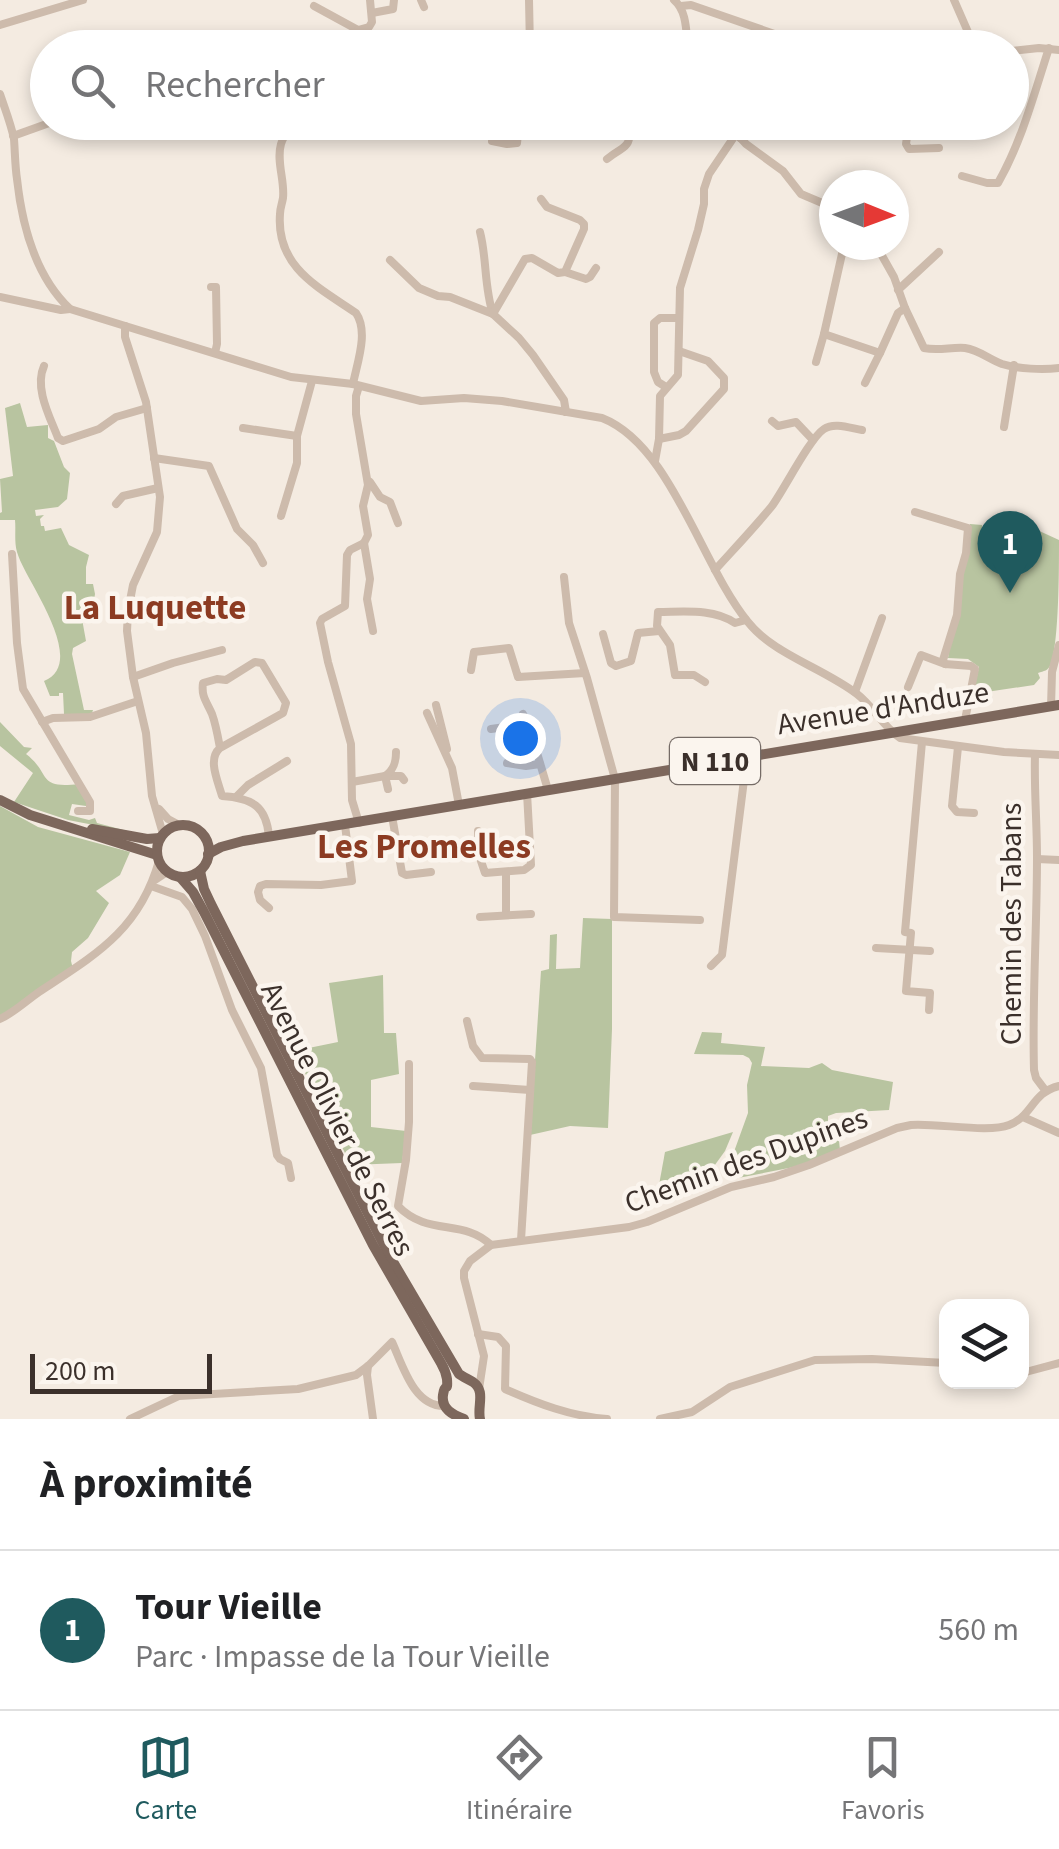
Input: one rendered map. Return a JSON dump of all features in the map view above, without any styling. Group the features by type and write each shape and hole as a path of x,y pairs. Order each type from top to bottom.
{"main road":[{"name":"Avenue d'Anduze","path":"208,854 243,840 1055,706"},
{"path":"0,800 16,810 158,858 167,872 180,877 200,870 208,854 204,837 194,828 179,826 162,836 147,838 68,827"},
{"path":"158,858 162,836"},
{"name":"Avenue d'Anduze","path":"204,837 243,840"},
{"name":"Avenue Olivier de Serres","path":"200,870 210,904 389,1255 455,1368 472,1383"},
{"name":"Avenue Olivier de Serres","path":"180,877 204,912 389,1276 441,1362 446,1388"},
{"path":"452,1382 472,1383 481,1396 479,1414 463,1418 452,1414 445,1406 446,1388 452,1382"}],"street":[{"path":"0,25 83,0"},
{"path":"314,6 358,30 372,22 370,0"},
{"path":"372,13 393,9 394,0"},
{"path":"530,0 530,30"},
{"path":"954,0 967,30"},
{"path":"684,30 678,3 763,30"},
{"path":"1029,50 1054,49 1029,112"},
{"path":"0,94 13,136 29,240 54,292 70,309 291,377 356,385 421,400 502,400 612,422 655,461 730,598 763,638 855,692 900,738 1059,755"},
{"path":"13,136 30,130"},
{"path":"283,140 280,220 285,250 302,275 361,319 356,414 367,478 368,493 363,506 368,535 364,543 372,631"},
{"path":"492,140 512,144 517,140"},
{"path":"607,159 626,148 630,140"},
{"path":"655,461 660,396 678,375 680,288 701,217 704,189 709,174 735,140"},
{"path":"743,140 783,171 801,194 819,202"},
{"path":"906,140 908,149 939,148"},
{"path":"962,176 998,183 1018,140"},
{"path":"541,199 547,207 584,224 565,272"},
{"path":"480,232 486,252 492,314"},
{"path":"898,290 939,252"},
{"path":"492,314 526,259 532,258 558,273 586,279 596,268"},
{"path":"390,260 419,288 492,314 532,355 564,400 566,412"},
{"path":"816,362 841,260"},
{"path":"884,260 924,348 965,348 1003,364 1059,368"},
{"path":"210,286 216,287 216,353"},
{"path":"0,297 70,309"},
{"path":"865,383 898,313 905,308"},
{"path":"666,388 654,377 654,323 660,318 678,318"},
{"path":"125,326 147,408 160,506 157,532 133,585 127,631 146,733 152,796 162,836"},
{"path":"824,334 880,352"},
{"path":"659,439 686,430 724,389 724,378 708,360 680,352"},
{"path":"1004,428 1014,365"},
{"path":"44,366 41,389 58,438 63,441 102,428 116,416 147,408"},
{"path":"281,516 297,462 297,436 312,381"},
{"path":"772,420 778,426 796,422 813,440"},
{"path":"715,570 771,506 822,430 832,425 862,430"},
{"path":"243,428 297,436"},
{"path":"154,458 209,466 236,529 253,545 263,563"},
{"path":"367,478 380,497 390,502 398,523"},
{"path":"116,504 123,496 158,488"},
{"path":"915,512 968,528 957,614 943,660 946,664"},
{"path":"358,823 352,800 349,736 320,622 345,606 347,555 364,543"},
{"path":"12,554 22,684 90,802 90,811 78,811"},
{"path":"564,577 568,623 615,780 614,917 700,920"},
{"path":"705,682 694,675 675,675 670,645 659,631 658,612 714,613 735,622 746,620"},
{"path":"855,692 882,618"},
{"path":"603,634 611,664 616,666 631,661 638,633 659,631"},
{"path":"1055,706 1052,672 1059,643"},
{"path":"472,670 474,652 509,648 518,678 585,673"},
{"path":"133,676 222,650"},
{"path":"908,687 923,651 946,664 971,666 975,670 964,720"},
{"path":"220,748 211,711 204,702 204,682 226,680 255,662 262,663 286,703 284,714 220,748 212,758 222,796 256,805 264,812 270,836"},
{"path":"42,722 52,718 78,719 138,700"},
{"path":"436,705 447,755"},
{"path":"427,713 447,755 459,805"},
{"path":"491,728 525,719 548,790"},
{"path":"922,742 905,932 912,934 906,991 930,993 929,1010"},
{"path":"958,747 952,806 957,812 974,813"},
{"path":"385,776 394,766 396,752"},
{"name":"Chemin des Tabans","path":"1035,755 1037,859 1032,1009 1034,1070 1045,1090"},
{"path":"710,966 722,955 748,756"},
{"path":"236,797 288,760"},
{"path":"507,764 540,764"},
{"path":"352,782 385,776 401,776 404,780"},
{"path":"385,776 388,790"},
{"path":"478,831 485,873 524,870 530,865 527,793"},
{"path":"156,806 179,826"},
{"path":"392,816 402,873 432,872"},
{"path":"269,908 260,900 260,886 352,880 345,825"},
{"path":"0,1020 82,966 122,932 153,883 158,858"},
{"path":"1037,859 1059,860"},
{"path":"153,883 167,872"},
{"path":"506,872 506,915"},
{"path":"153,883 182,897 202,928 232,1010 261,1068 276,1154 288,1162 291,1178"},
{"path":"480,917 531,914"},
{"path":"876,948 930,952"},
{"path":"467,1021 472,1046 482,1058 532,1062 521,1240"},
{"path":"409,1064 406,1160 398,1206 424,1224 473,1232 491,1245 470,1261 464,1271 482,1349 483,1369 472,1383"},
{"path":"473,1086 530,1090"},
{"path":"1059,1086 1045,1090 1023,1117 1059,1134"},
{"name":"Chemin des Dupines","path":"491,1245 610,1231 646,1222 731,1187 808,1165 898,1128 922,1124 1004,1126 1023,1117"},
{"path":"478,1334 502,1339 506,1346 505,1388 580,1418 607,1419"},
{"path":"482,1349 492,1337"},
{"path":"130,1419 180,1396 298,1388 356,1375 392,1342 419,1397 430,1405 445,1406"},
{"path":"660,1419 692,1412 730,1387 815,1360 939,1364"},
{"path":"1029,1371 1059,1363"},
{"path":"368,1366 373,1419"},
{"path":"426,1400 439,1396 446,1388"}],"green space":[{"path":"20,403 27,427 48,425 48,438 54,441 70,473 67,499 58,507 35,510 36,516 44,515 40,519 45,531 61,528 69,545 89,555 86,584 93,584 95,594 91,619 82,619 86,641 73,648 72,654 84,710 93,710 81,716 64,714 63,693 50,696 44,681 56,671 60,657 58,639 17,552 15,520 0,520 0,479 13,476 5,408"},
{"path":"970,524 982,525 1027,566 1035,529 1059,540 1054,653 1050,666 1038,673 1040,678 1034,685 973,694 979,667 968,659 948,658"},
{"path":"0,722 24,747 32,748 26,754 50,782 79,784 88,804 72,804 69,815 95,818 97,823 135,833 68,820 14,802 33,773 0,746"},
{"path":"0,806 38,827 130,852 120,875 96,891 109,903 88,938 72,952 73,969 0,1017"},
{"path":"583,918 612,919 608,1128 570,1126 530,1135 541,971 549,969 550,935 557,934 556,969 580,968"},
{"path":"383,975 384,1033 396,1033 399,1074 371,1080 371,1127 406,1131 402,1163 351,1165 294,1051 338,1042 329,983"},
{"path":"702,1032 722,1033 721,1043 765,1047 761,1066 809,1068 822,1063 832,1070 893,1082 889,1110 828,1116 828,1130 838,1132 840,1150 804,1165 733,1179 731,1160 748,1113 747,1085 752,1063 743,1055 694,1054"},
{"path":"733,1132 712,1169 659,1185 665,1152"}],"place":[{"name":"Tour Vieille","path":"1010,593"}],"district":[{"name":"La Luquette","path":"155,607"},
{"name":"Les Promelles","path":"424,846"}]}
